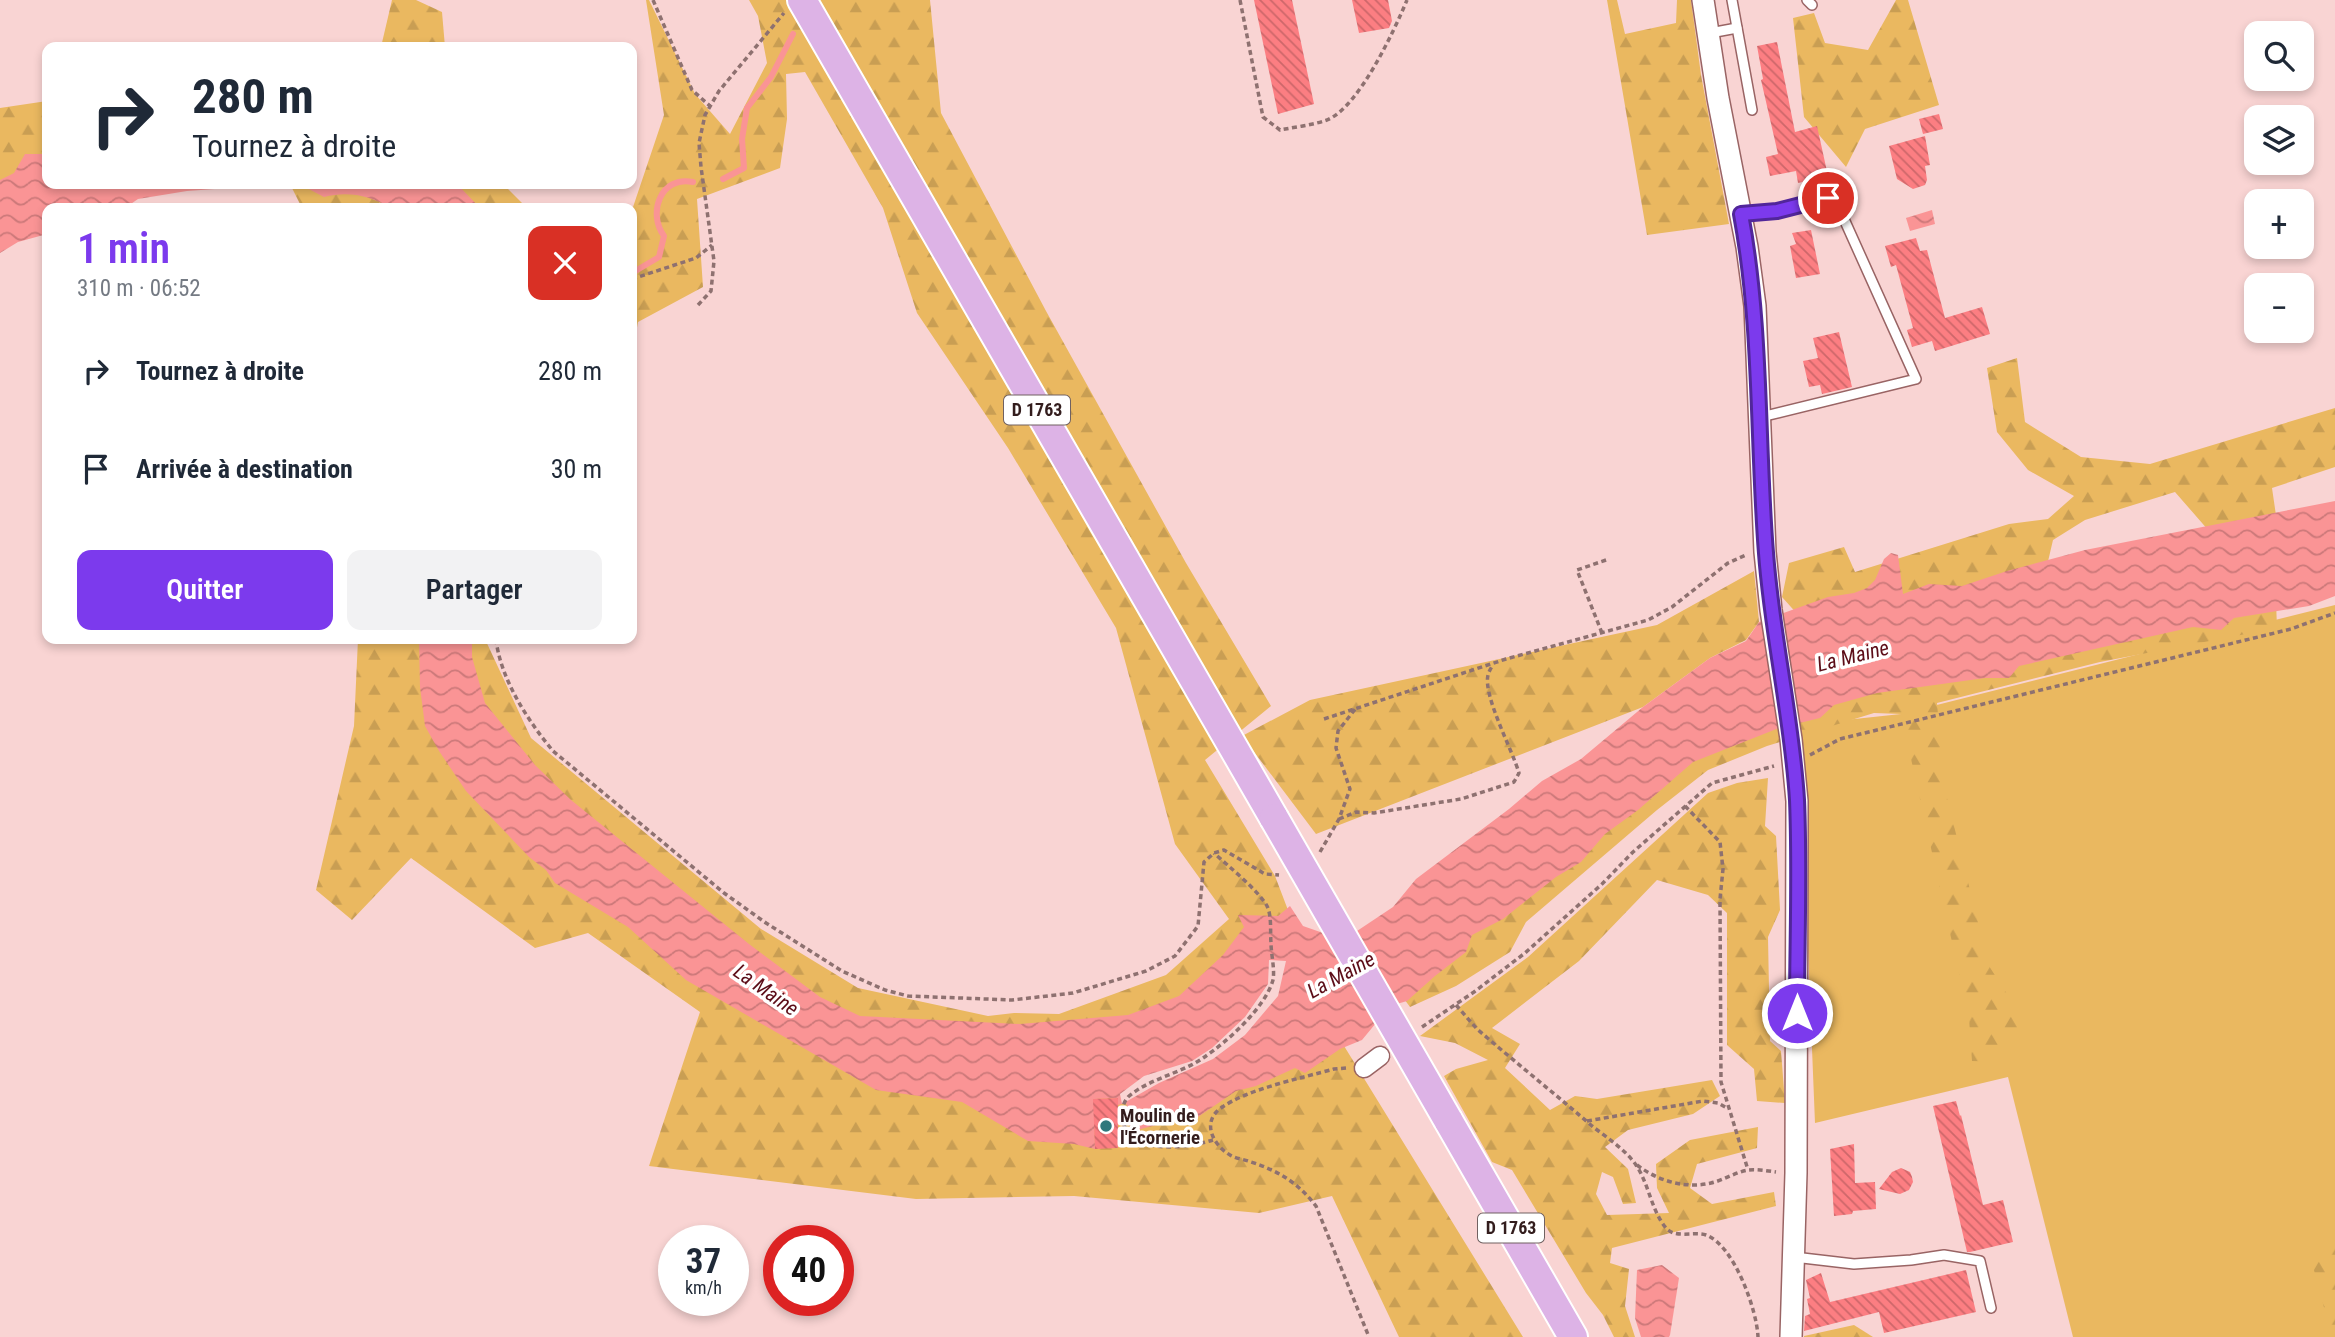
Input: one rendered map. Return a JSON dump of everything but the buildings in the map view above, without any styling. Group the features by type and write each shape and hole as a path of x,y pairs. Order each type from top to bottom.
{"main road":[{"name":"D 1763","path":"794,6 1275,818 1573,1337"}],"street":[{"path":"1703,0 1755,306 1765,552 1797,801 1796,1173 1791,1337"},
{"path":"1364,1068 1380,1056"}],"lane":[{"path":"1732,0 1752,110"},
{"path":"1708,33 1737,27"},
{"path":"1741,214 1777,211 1828,198 1835,199 1916,379 1759,418"},
{"path":"1793,1257 1854,1264 1944,1255 1980,1261 1991,1308"}],"path":[{"path":"653,0 692,90 710,106"},
{"path":"1240,0 1263,117 1280,130 1329,120 1353,98 1387,47 1406,0"},
{"path":"698,305 711,291 714,261 699,143 705,115 719,91 794,6"},
{"path":"637,277 696,258 712,245"},
{"path":"1324,719 1493,664 1648,620 1672,607 1728,563 1744,555 1765,552"},
{"path":"1602,633 1577,570 1609,559"},
{"path":"1793,764 1840,739 2291,629 2335,613"},
{"path":"497,644 508,680 539,734 553,751 724,893 842,971 885,990 908,996 1012,1000 1073,993 1146,971 1175,956 1198,926 1204,862 1214,853 1224,850 1265,874 1279,875"},
{"path":"1339,819 1356,812 1374,813 1461,799 1514,782 1519,772 1517,764 1490,698 1487,676 1493,664"},
{"path":"1311,860 1320,852 1339,819 1350,789 1336,748 1338,732 1356,708"},
{"path":"1768,767 1712,783 1525,953 1455,1005 1477,1029 1651,1176 1675,1183 1710,1183 1748,1170 1796,1173"},
{"path":"1685,806 1720,842 1723,869 1720,899 1721,1082 1748,1170"},
{"path":"1213,1140 1192,1146 1159,1148 1136,1138 1123,1124 1122,1109 1127,1098 1160,1077 1201,1060 1222,1045 1255,1012 1273,979 1267,906 1238,874 1214,853"},
{"path":"1364,1068 1334,1069 1248,1095 1220,1108 1211,1120 1210,1128 1213,1140 1231,1157 1273,1170 1302,1189 1316,1206 1369,1337"},
{"path":"1587,1121 1703,1101 1718,1103 1729,1109"},
{"path":"1636,1165 1667,1230 1674,1233 1704,1234 1713,1238 1735,1266 1753,1309 1758,1337"}],"green space":[{"path":"392,0 416,0 442,12 445,42 382,42"},
{"path":"646,0 649,0 695,94 730,134 767,63 758,16 749,0 930,0 941,113 1046,311 1186,563 1271,706 1205,760 1275,876 1333,1028 1523,1337 1399,1337 1332,1196 1259,1213 1074,1196 916,1199 649,1166 700,1012 588,933 535,948 411,858 352,920 316,890 354,726 358,644 487,644 531,738 761,929 858,988 988,1016 1014,1013 1059,1014 1166,975 1229,919 1175,844 1116,628 1008,448 917,313 883,208 805,72 786,74 787,119 780,168 697,199 703,287 638,322 637,328 637,203 634,203 664,115"},
{"path":"1607,0 1617,0 1625,34 1676,23 1677,0 1691,0 1701,75 1729,224 1647,235"},
{"path":"1896,0 1908,0 1939,105 1865,129 1846,167 1804,117 1793,18 1814,13 1825,43 1868,50"},
{"path":"42,102 42,180 0,193 0,108"},
{"path":"292,189 508,189 522,203 300,203"},
{"path":"2017,358 2025,422 2081,457 2150,464 2335,408 2335,467 2272,488 2278,529 2216,539 2175,492 2085,520 2053,540 2046,570 1817,636 1782,597 1789,563 1844,547 1855,572 2009,524 2048,519 2074,496 2028,470 1997,432 1987,368"},
{"path":"1754,571 1759,622 1746,640 1710,658 1643,707 1316,834 1242,736 1310,700 1657,625"},
{"path":"2276,601 2277,628 2100,662 1937,703 1944,786 1989,966 2023,1019 1999,1062 1972,1061 1969,1018 1901,714 1874,713 1767,746 1708,770 1526,922 1510,952 1456,986 1410,1007 1399,992 1673,767 1815,701"},
{"path":"2335,605 2335,1337 2073,1337 2008,1077 1815,1123 1799,725 1901,714"},
{"path":"1768,778 1765,826 1776,836 1780,910 1768,937 1770,1041 1781,1051 1785,1103 1757,1101 1754,1069 1727,1045 1727,913 1708,895 1657,880 1579,961 1492,1028 1520,1044 1505,1068 1550,1110 1575,1096 1597,1099 1712,1080 1720,1096 1693,1114 1628,1130 1605,1147 1628,1169 1636,1203 1623,1204 1613,1177 1602,1172 1596,1194 1607,1215 1669,1213 1657,1188 1656,1164 1690,1140 1758,1127 1757,1148 1697,1164 1690,1188 1712,1204 1774,1192 1776,1206 1612,1248 1610,1263 1629,1269 1625,1306 1635,1337 1614,1337 1512,1170 1492,1162 1444,1076 1456,1069 1488,1060 1455,1043 1420,1036 1528,957 1708,793 1737,783"},
{"path":"2335,1244 2335,1337 2332,1337 2308,1248"},
{"path":"1854,1325 1873,1337 1804,1337 1804,1336"}],"water":[{"path":"25,154 42,154 42,189 214,189 138,199 132,203 42,203 42,235 18,242 0,253 0,180 14,173"},
{"path":"309,189 462,189 475,203 380,203 358,195 324,197"},
{"path":"1932,210 1935,224 1910,231 1906,218"},
{"name":"La Maine","path":"2335,501 2335,596 2309,606 2234,618 2221,630 2193,627 2019,666 2009,678 1985,678 1877,693 1834,705 1820,718 1779,728 1693,762 1638,810 1605,834 1581,862 1556,877 1503,919 1472,935 1466,952 1407,1001 1390,1006 1362,1040 1340,1049 1305,1073 1295,1068 1256,1086 1236,1091 1192,1121 1176,1120 1133,1131 1127,1122 1131,1117 1126,1103 1118,1105 1117,1098 1094,1099 1095,1149 1074,1144 1028,1141 962,1102 876,1090 686,980 628,927 555,883 546,870 529,857 466,791 425,726 420,687 419,644 472,644 472,657 485,703 535,765 571,800 749,944 820,997 860,1016 1020,1024 1128,1015 1179,996 1223,955 1244,927 1238,915 1278,916 1290,906 1303,926 1326,934 1357,931 1393,907 1416,879 1542,781 1581,759 1643,707 1710,658 1746,641 1759,622 1828,597 1867,588 1875,580 1884,559 1891,553 1898,555 1903,594 1929,584 1962,586 2085,550"},
{"path":"1662,1265 1679,1278 1670,1335 1641,1337 1635,1318 1637,1270"}],"pier":[{"path":"1269,960 1286,961 1278,996 1245,1035 1213,1059 1159,1083 1122,1104 1120,1094 1144,1076 1192,1061 1212,1048 1245,1017 1268,984"}],"waterway":[{"path":"723,179 744,168 742,139 747,108 771,77 793,34"},
{"path":"637,270 659,257 664,236 659,227 657,207 665,190 682,181 693,182"}],"place":[{"name":"Moulin de l'Écornerie","path":"1106,1126"}],"route":[{"path":"1797,1013 1797,801 1765,552 1755,306 1741,214 1777,211 1828,198"}]}
